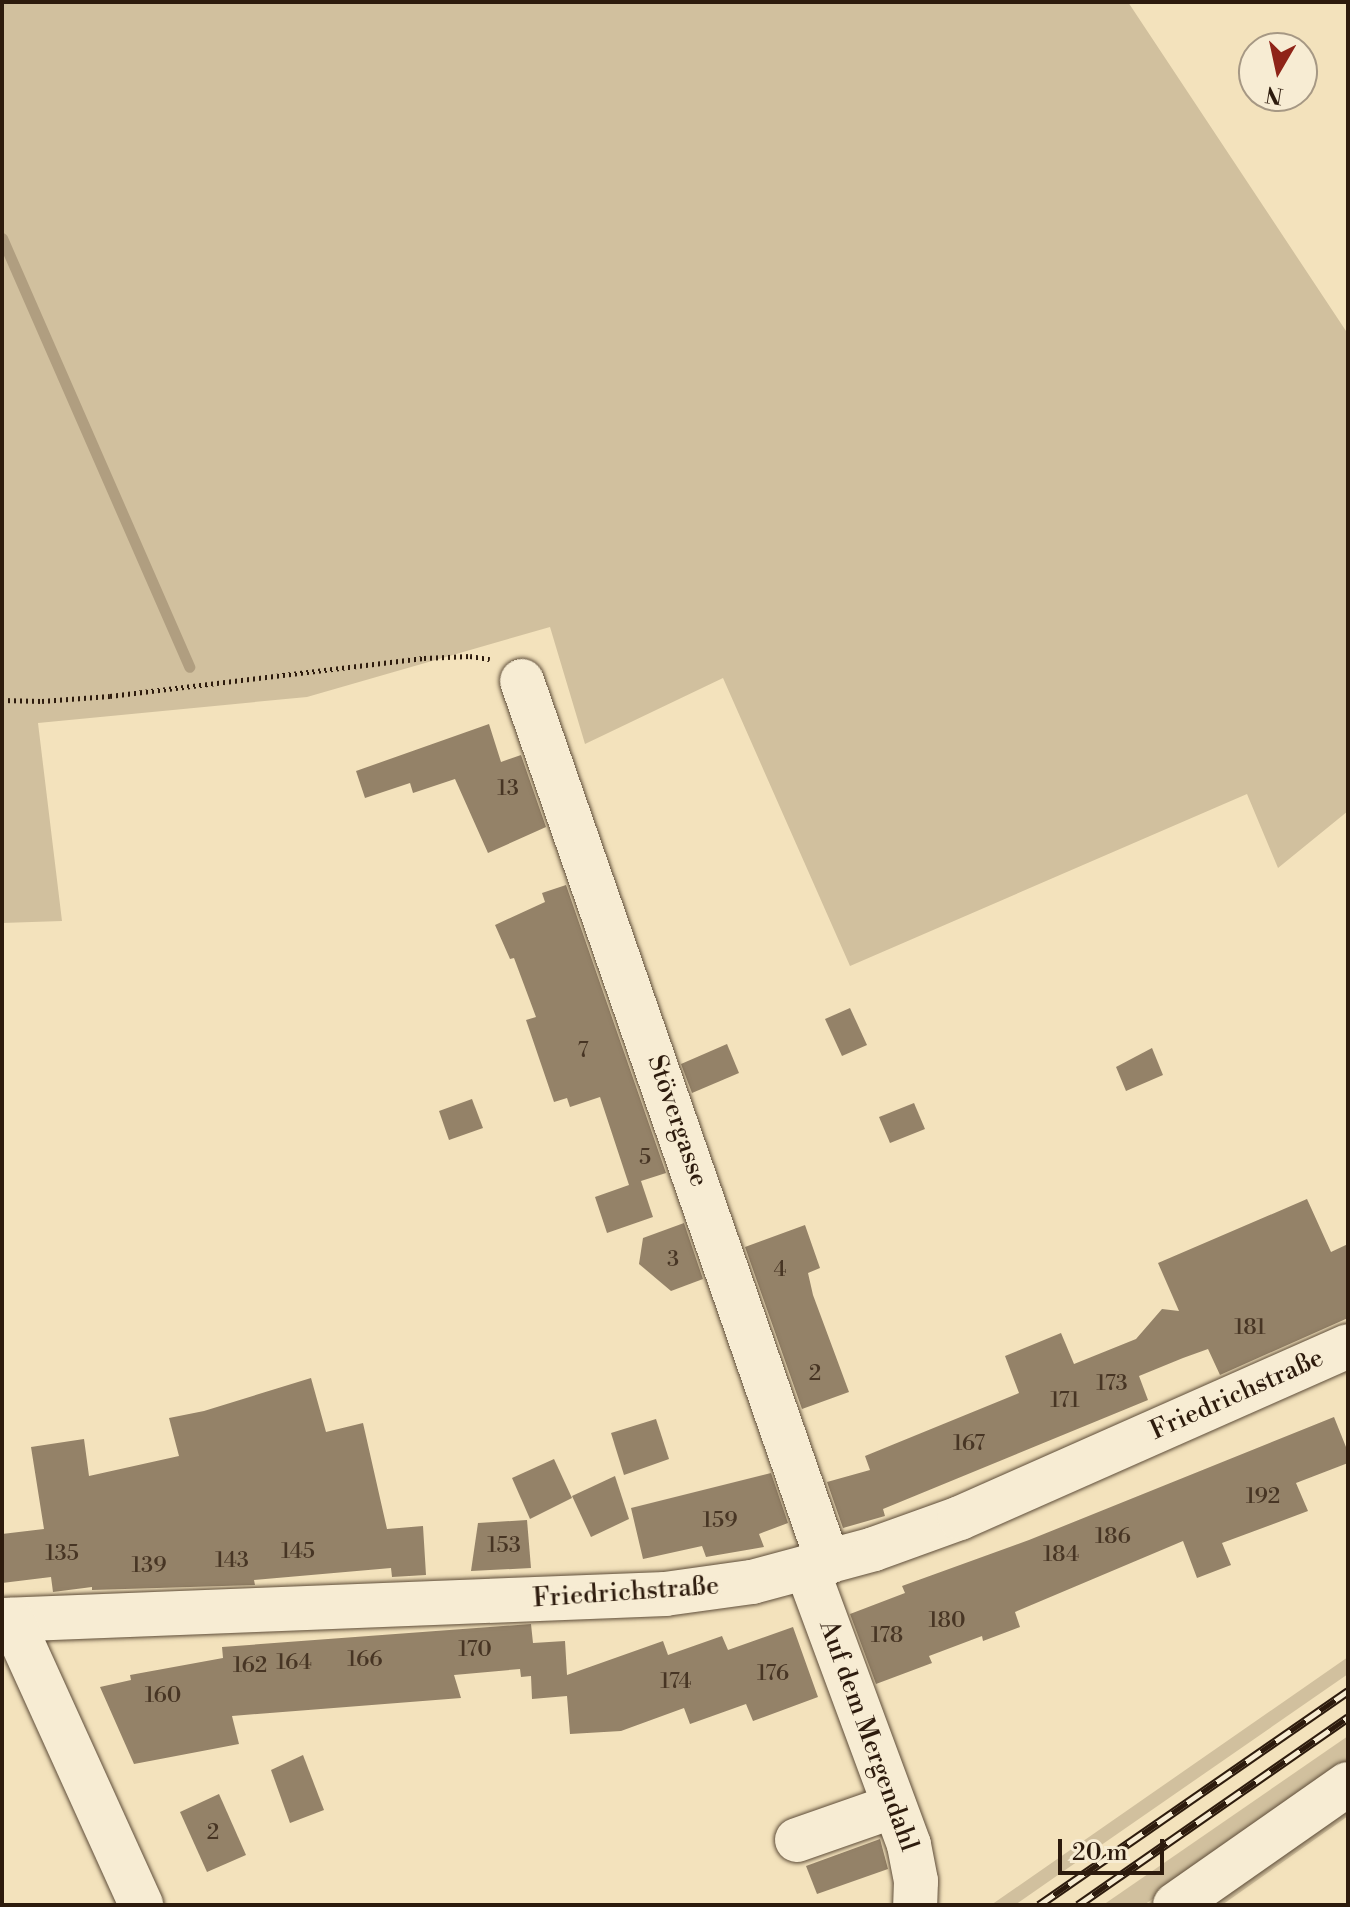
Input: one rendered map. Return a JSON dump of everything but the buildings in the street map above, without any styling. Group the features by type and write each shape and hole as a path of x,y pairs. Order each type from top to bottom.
{"street":[{"name":"Stövergasse","path":"522,681 818,1566"},
{"name":"Friedrichstraße","path":"7,1620 687,1593 818,1566 960,1518 1348,1346"},
{"name":"Auf dem Mergendahl","path":"818,1566 914,1861 915,1905"},
{"path":"7,1620 141,1905"},
{"path":"1175,1905 1348,1784"},
{"path":"797,1840 894,1806"}],"path":[{"path":"2,700 42,701 110,696 447,656 500,662 522,681"}],"shaded area":[{"path":"2,2 1128,2 1348,334 1348,811 1278,868 1247,794 850,966 723,678 585,744 550,627 307,697 38,723 62,921 2,923"},
{"path":"1348,1657 1348,1674 1015,1905 991,1905"},
{"path":"1348,1736 1348,1761 1144,1905 1103,1905"},
{"path":"1348,1804 1348,1816 1222,1905 1204,1905"}],"waterway":[{"path":"2,238 189,667"}],"railway":[{"path":"1039,1905 1348,1691"},
{"path":"1078,1905 1348,1717"}]}
